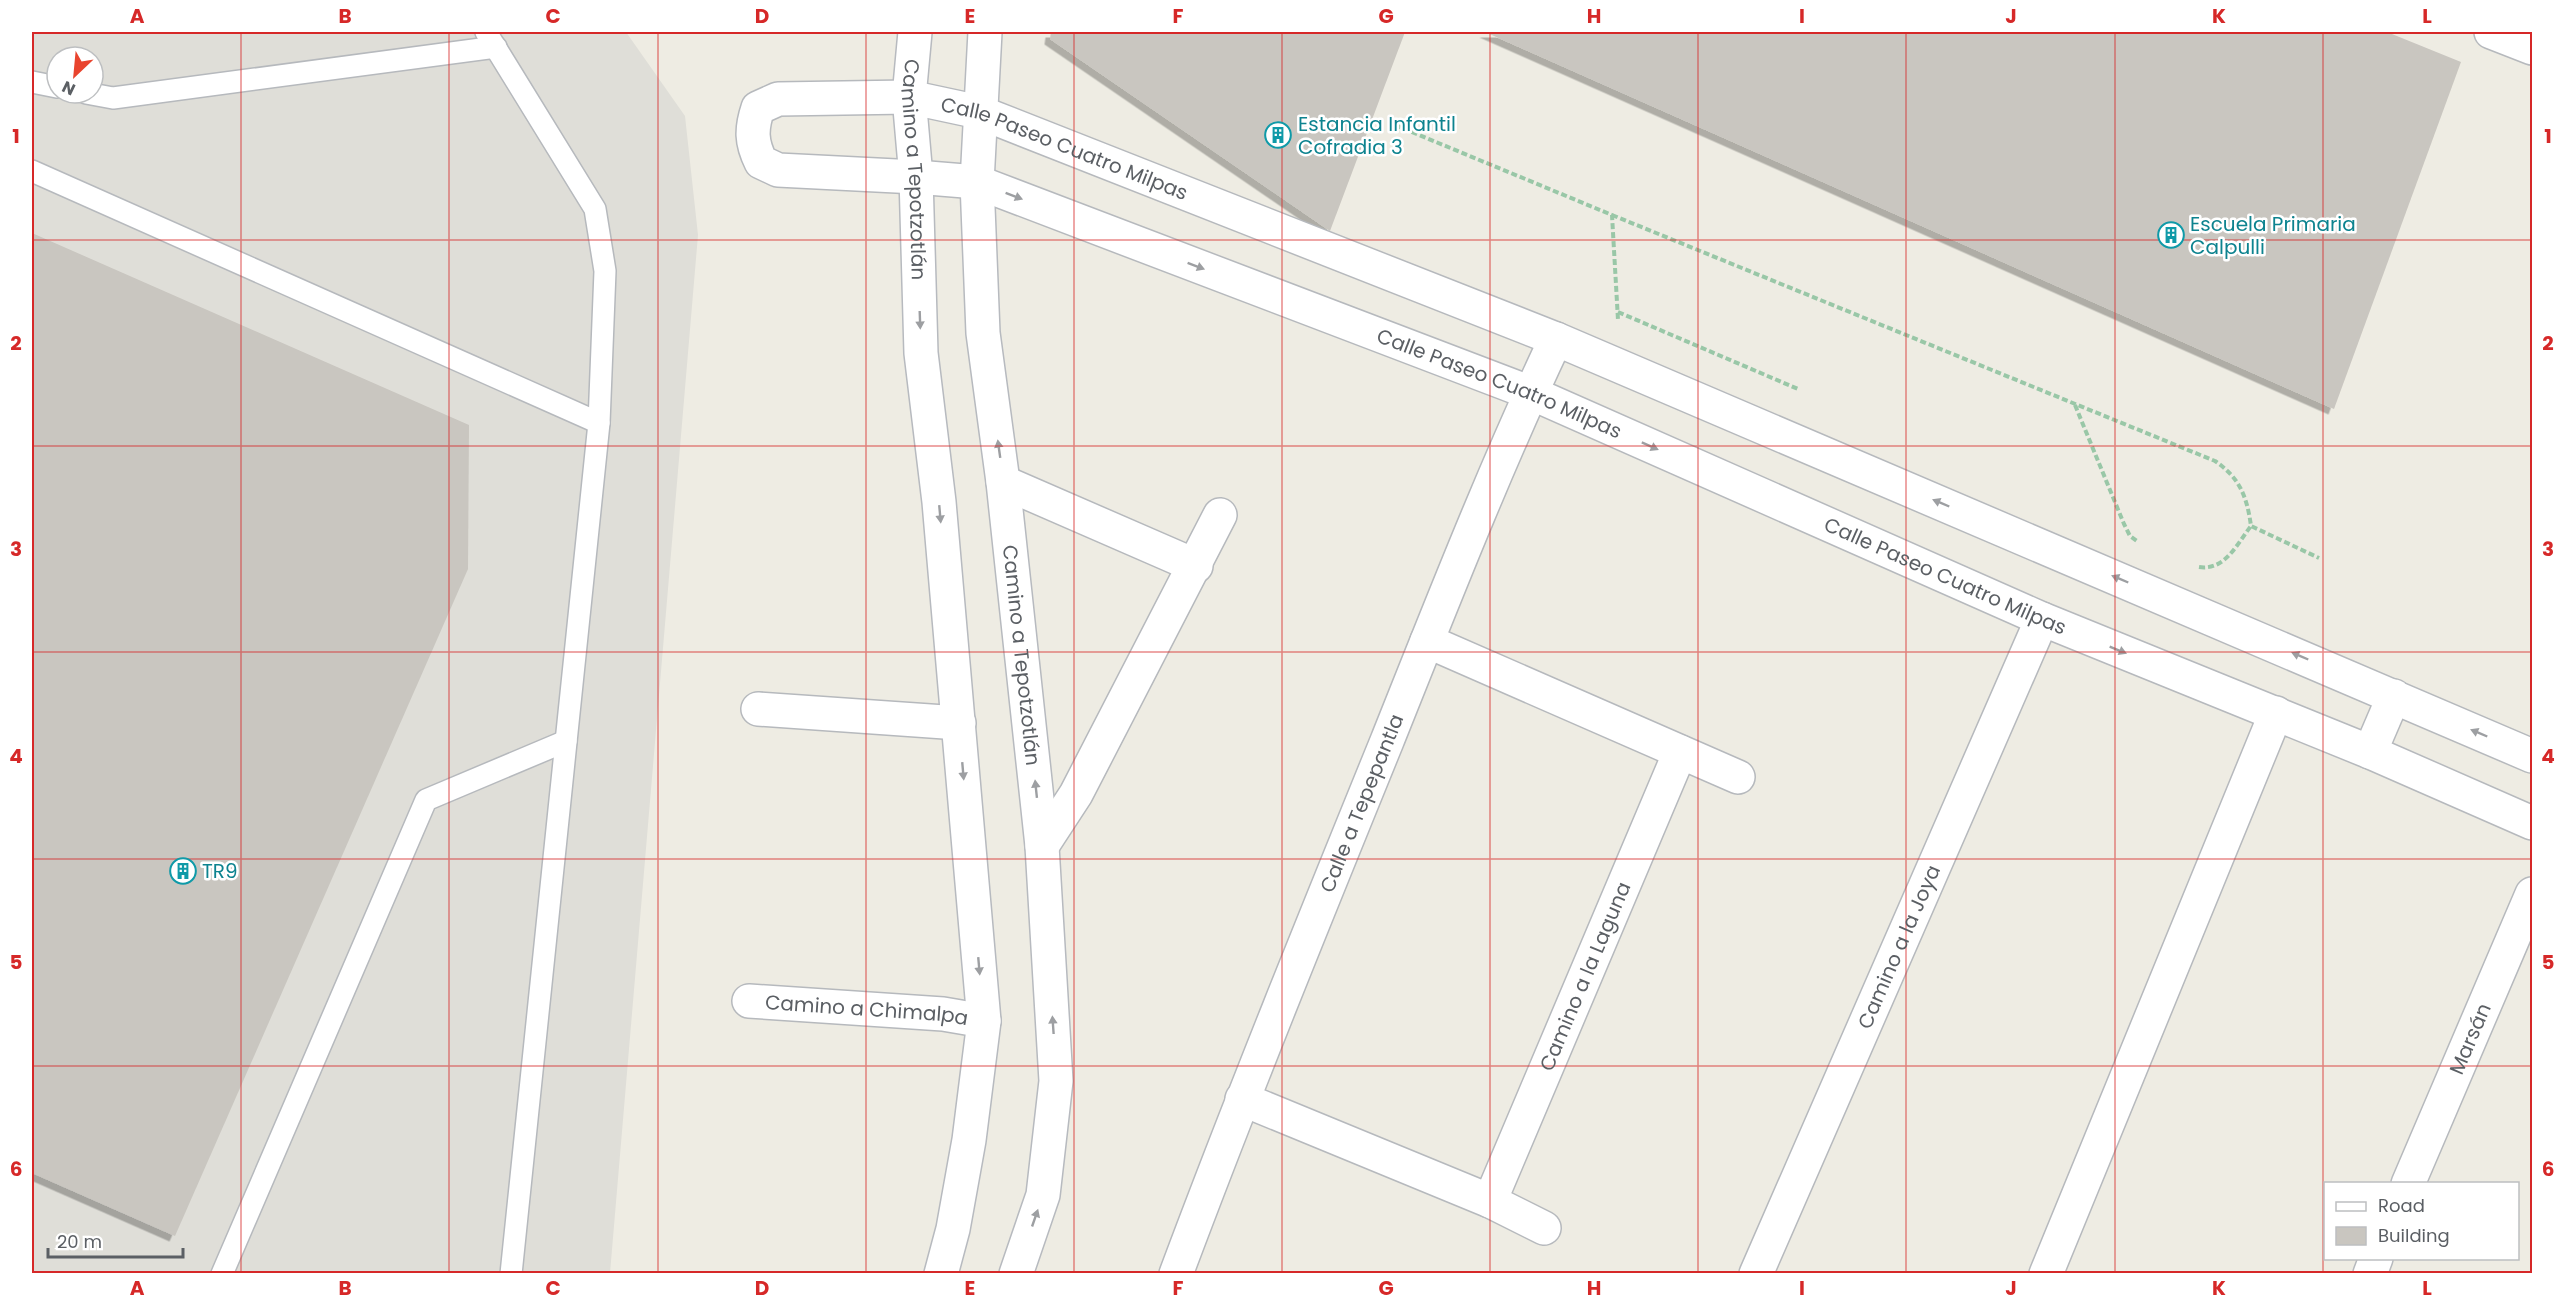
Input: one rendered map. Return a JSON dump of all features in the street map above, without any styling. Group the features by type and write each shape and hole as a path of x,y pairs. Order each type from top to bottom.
{"street":[{"name":"Camino a Tepotzotlán","path":"915,32 909,97 916,177 921,353 939,502 984,1021 969,1140 953,1229 941,1274"},
{"name":"Camino a Tepotzotlán","path":"985,32 977,182 983,333 1003,482 1042,846 1056,1081 1042,1195 1016,1274"},
{"path":"2491,32 2532,48"},
{"name":"Calle Paseo Cuatro Milpas","path":"2531,751 2394,696 1556,339 979,112 909,97 778,99 758,108 751,128 752,145 761,162 778,170 977,182 1531,393 2042,619 2370,752 2532,823"},
{"name":"Calle a Tepepantla","path":"1176,1274 1242,1099 1427,641 1556,339"},
{"path":"1003,482 1196,566"},
{"path":"1042,846 1076,794 1196,566 1220,515"},
{"name":"Camino a la Joya","path":"1756,1274 2042,619"},
{"path":"1427,641 1738,777"},
{"path":"2370,752 2394,696"},
{"path":"758,709 959,723"},
{"path":"2046,1274 2276,713"},
{"name":"Camino a la Laguna","path":"1490,1201 1680,752"},
{"name":"Marsán","path":"2409,1182 2532,894"},
{"name":"Camino a Chimalpa","path":"749,1001 943,1014 984,1021"},
{"path":"1242,1099 1490,1201 1544,1228"}],"lane":[{"path":"105,97 113,98 491,39 595,209 605,271 599,423 511,1274"},
{"path":"32,171 599,423"},
{"path":"222,1274 426,800 566,741"}],"path":[{"path":"1395,125 2215,461 2240,483 2248,504 2252,526 2216,567 2201,568 2192,564"},
{"path":"1612,215 1620,366"},
{"path":"1618,312 1798,389"},
{"path":"2075,405 2127,530 2130,536 2145,547"},
{"path":"2252,526 2319,558"}],"shaded area":[{"path":"32,32 626,32 685,116 698,235 610,1273 32,1273"}],"building":[{"name":"Estancia Infantil Cofradia 3","path":"1051,32 1405,32 1330,231 1050,39"},
{"name":"Escuela Primaria Calpulli","path":"1485,32 2387,32 2461,62 2334,409"},
{"name":"TR9","path":"32,233 469,425 468,569 175,1236 32,1173"}],"place":[{"name":"Estancia Infantil Cofradia 3","path":"1278,135"},
{"name":"Escuela Primaria Calpulli","path":"2171,235"},
{"name":"TR9","path":"183,871"}]}
